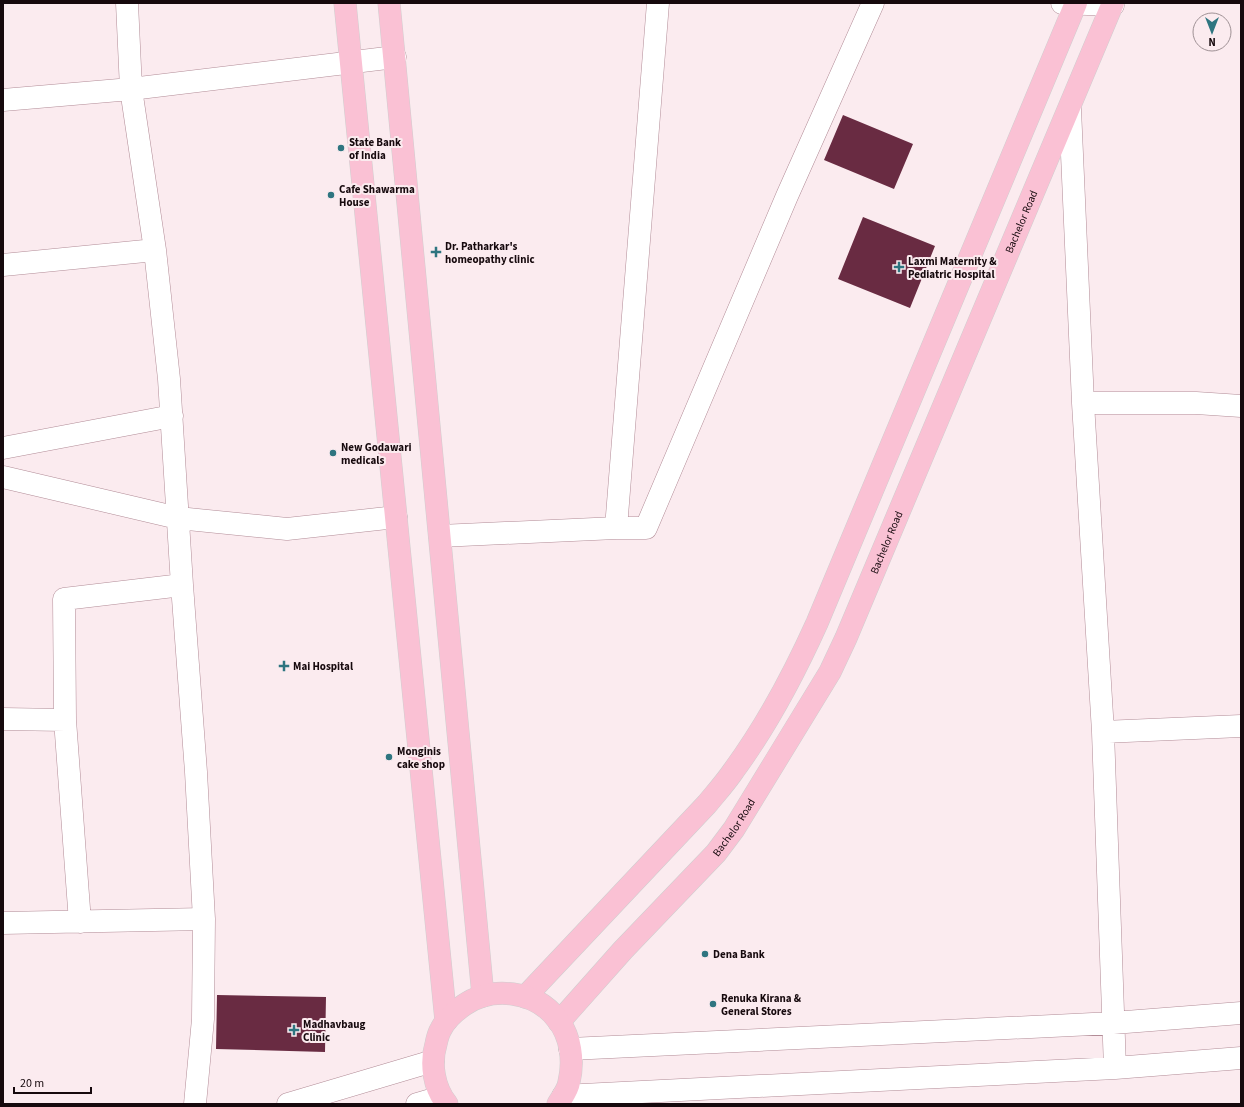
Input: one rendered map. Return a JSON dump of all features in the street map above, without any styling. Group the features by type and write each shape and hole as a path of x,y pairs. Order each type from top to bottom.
{"main road":[{"path":"345,3 446,1021"},
{"path":"390,3 483,996"},
{"path":"525,997 707,804 734,770 760,731 802,656 817,623 1071,3"},
{"name":"Bachelor Road","path":"559,1022 623,950 716,853 734,829 830,672 846,638 1113,4"},
{"path":"444,1100 434,1075 433,1061 433,1052 440,1030 454,1012 473,999 495,993 518,994 540,1003 557,1018 568,1039 572,1061 569,1084 561,1100"}],"street":[{"path":"127,3 131,89 155,250 169,379 196,772 204,920 202,1018 195,1104"},
{"path":"616,528 658,3"},
{"path":"440,536 646,528 787,196 873,3"},
{"path":"1071,3 1113,4"},
{"path":"3,100 131,89 351,61 394,57"},
{"path":"1070,108 1083,403 1103,732 1115,1068"},
{"path":"3,265 155,250"},
{"path":"1083,403 1196,403 1241,406"},
{"path":"3,448 172,416"},
{"path":"3,477 178,518 287,529 396,517"},
{"path":"80,922 65,720 64,599 182,585"},
{"path":"3,719 65,720"},
{"path":"1103,732 1241,726"},
{"path":"3,923 204,920"},
{"path":"570,1049 1113,1023 1241,1013"},
{"path":"561,1100 1115,1068 1241,1058"},
{"path":"288,1104 433,1061"},
{"path":"417,1104 444,1100"}],"building":[{"path":"843,115 913,144 894,189 824,160"},
{"path":"863,217 935,246 910,308 838,279"},
{"path":"217,995 326,997 325,1052 216,1049"}],"place":[{"name":"State Bank of India","path":"341,148"},
{"name":"Cafe Shawarma House","path":"331,195"},
{"name":"Dr. Patharkar's homeopathy clinic","path":"436,252"},
{"name":"Laxmi Maternity & Pediatric Hospital","path":"899,267"},
{"name":"New Godawari medicals","path":"333,453"},
{"name":"Mai Hospital","path":"284,666"},
{"name":"Monginis cake shop","path":"389,757"},
{"name":"Dena Bank","path":"705,954"},
{"name":"Renuka Kirana & General Stores","path":"713,1004"},
{"name":"Madhavbaug Clinic","path":"294,1030"}]}
